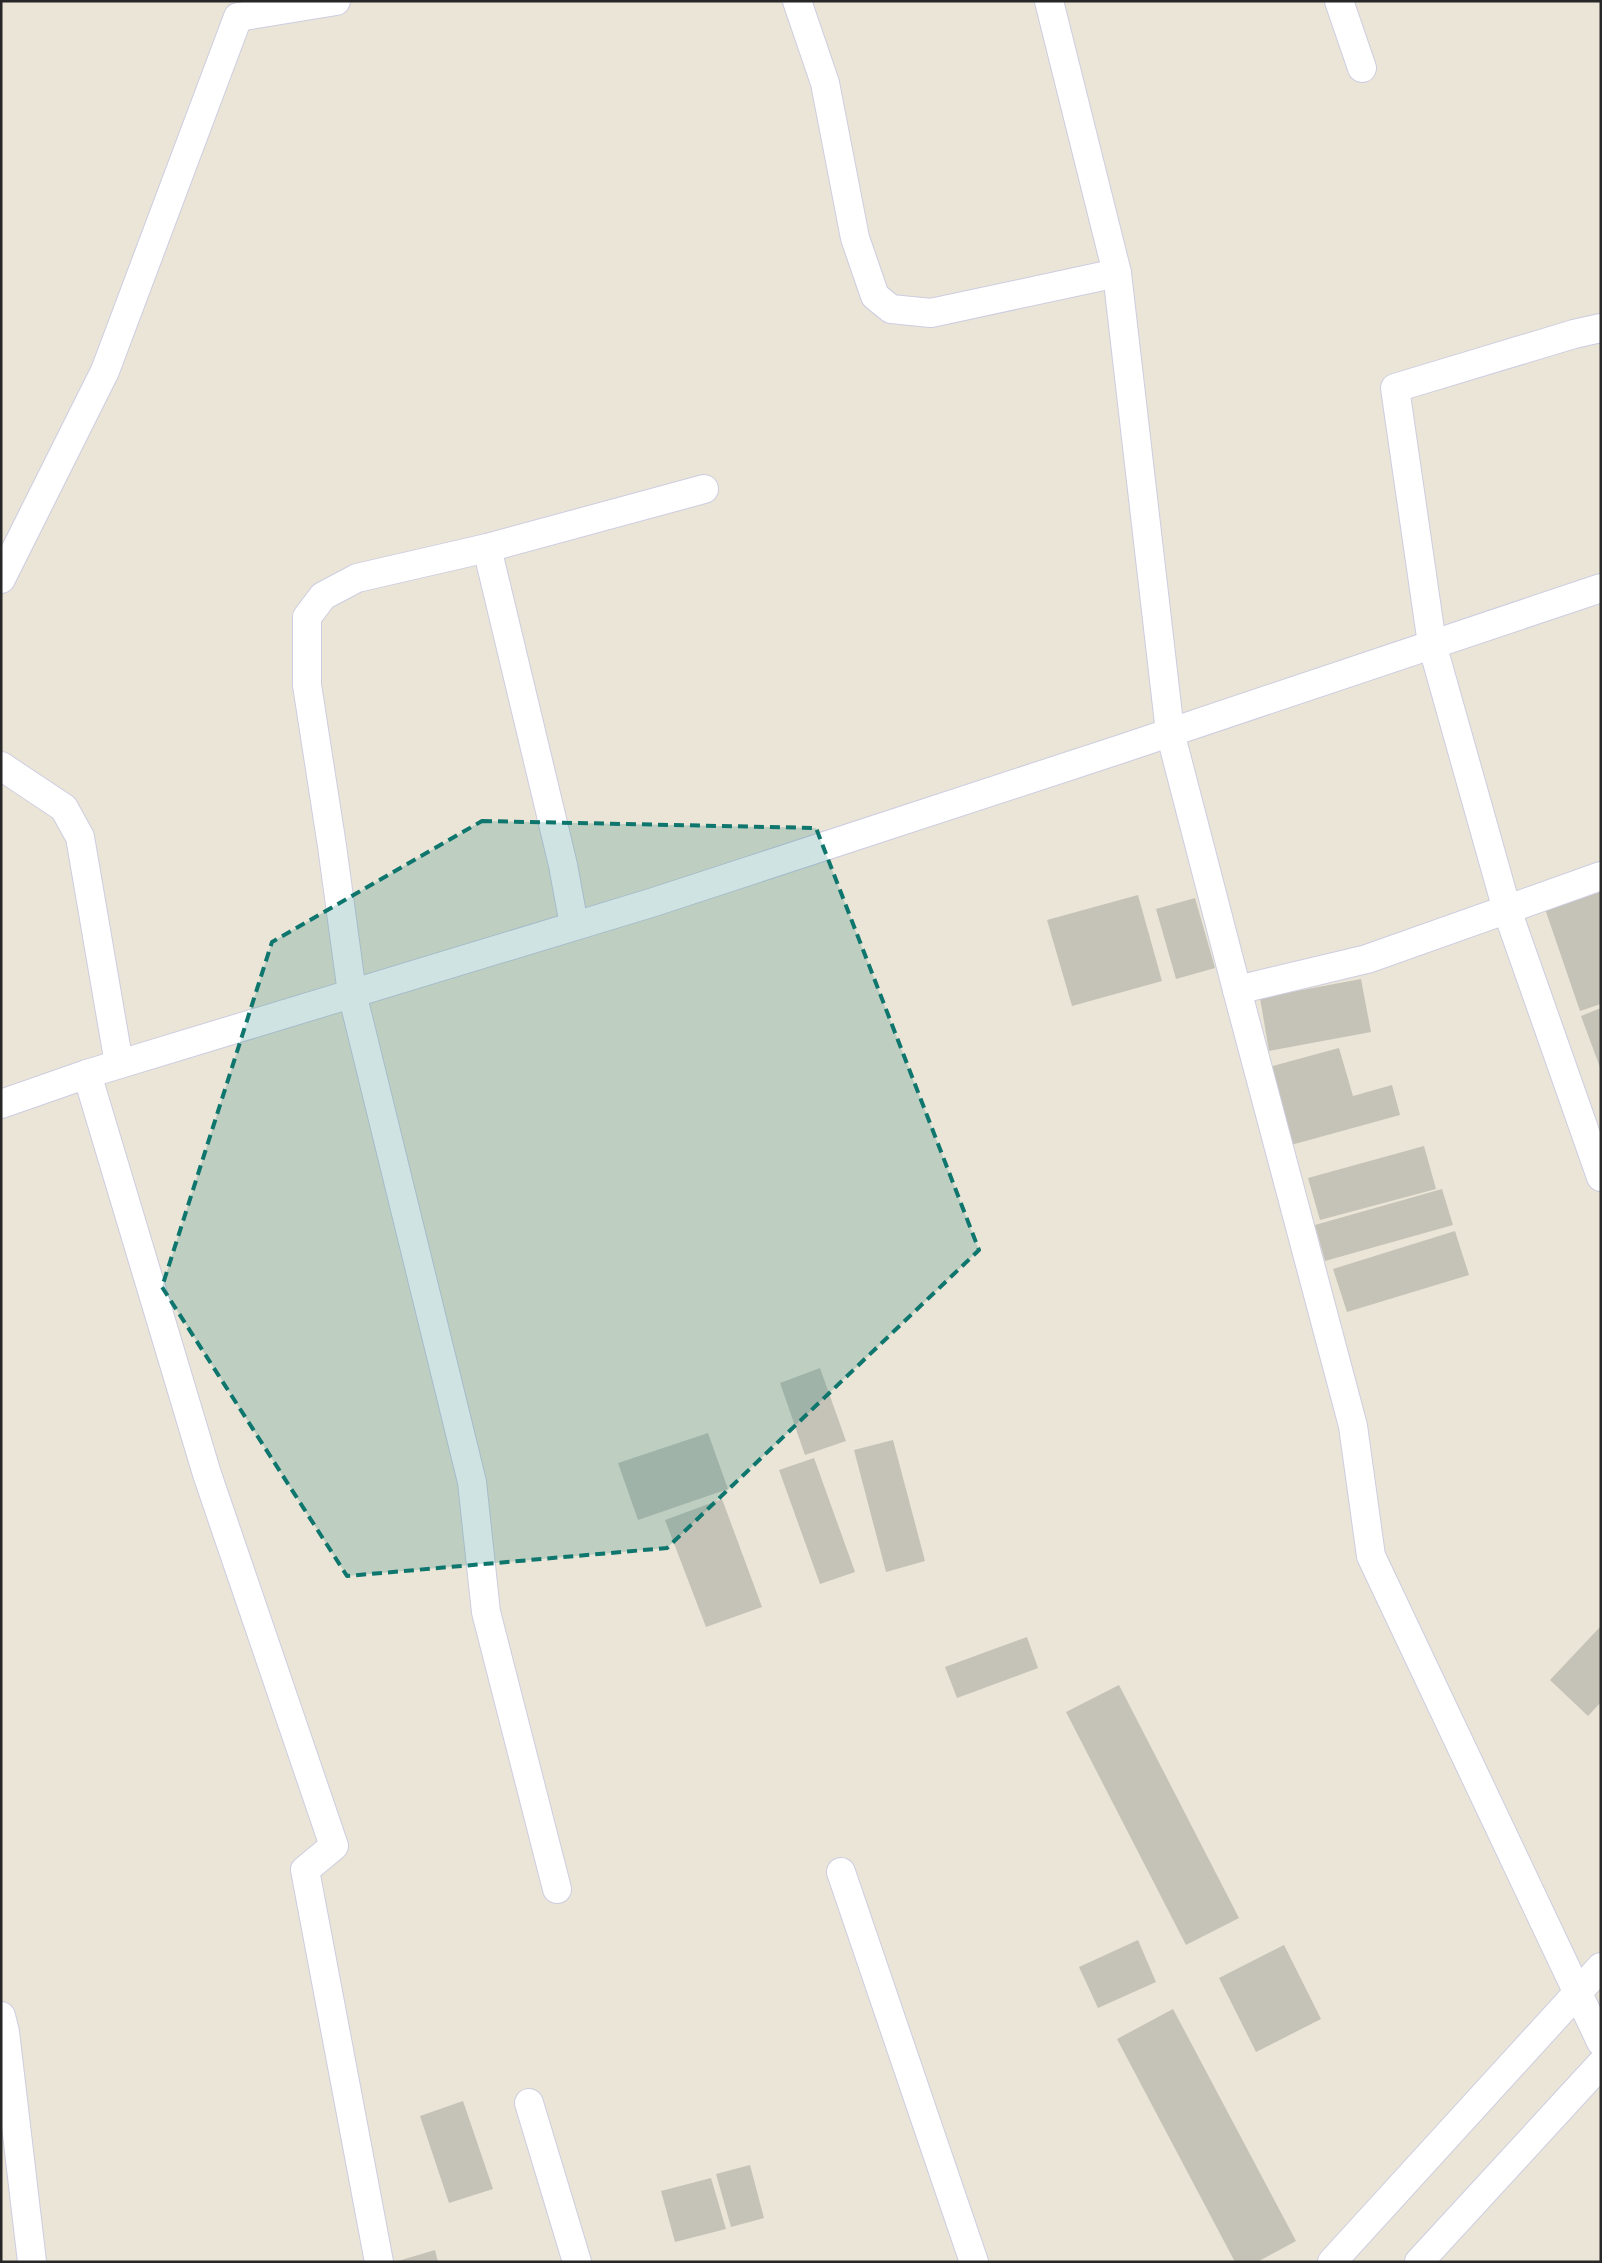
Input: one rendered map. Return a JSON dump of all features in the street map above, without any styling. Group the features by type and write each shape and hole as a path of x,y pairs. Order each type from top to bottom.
{"street":[{"path":"1,579 105,371 242,9 336,1"},
{"path":"797,1 825,83 855,238 875,296 891,309 931,313 1117,272"},
{"path":"1049,1 1117,272 1170,732 1353,1426 1371,1556 1601,2042"},
{"path":"1340,1 1362,68"},
{"path":"1601,328 1574,334 1395,388 1432,644 1507,910 1601,1177"},
{"path":"557,1889 486,1612 472,1482 352,993 307,685 307,617 323,596 357,578 487,548 704,489"},
{"path":"487,548 563,865 574,926"},
{"path":"1,1104 119,1064 654,902 1601,588"},
{"path":"1,766 64,808 80,837 119,1064"},
{"path":"1237,990 1367,959 1601,876"},
{"path":"87,1074 207,1474 334,1846 304,1870 379,2262"},
{"path":"841,1872 974,2262"},
{"path":"1332,2262 1601,1967"},
{"path":"1,2016 6,2032 32,2262"},
{"path":"1419,2262 1601,2064"},
{"path":"529,2103 577,2262"}],"highlighted area":[{"path":"482,821 816,828 979,1250 667,1548 347,1576 162,1287 272,942"}],"building":[{"path":"1601,883 1601,1004 1580,1011 1543,903"},
{"path":"1138,895 1162,981 1072,1006 1047,920"},
{"path":"1195,898 1215,968 1176,979 1156,909"},
{"path":"1361,979 1371,1032 1269,1051 1260,998"},
{"path":"1601,1008 1601,1070 1581,1016"},
{"path":"1339,1048 1353,1096 1392,1085 1400,1115 1291,1145 1269,1067"},
{"path":"1424,1146 1436,1189 1320,1220 1308,1178"},
{"path":"1442,1189 1453,1225 1325,1261 1315,1225"},
{"path":"1455,1231 1469,1275 1347,1312 1333,1269"},
{"path":"820,1368 846,1441 805,1455 780,1383"},
{"path":"708,1433 728,1489 638,1520 618,1463"},
{"path":"893,1440 925,1561 886,1572 854,1450"},
{"path":"814,1458 855,1572 820,1584 779,1470"},
{"path":"722,1499 762,1607 706,1627 665,1520"},
{"path":"1601,1626 1601,1702 1588,1716 1550,1680"},
{"path":"1027,1637 1038,1668 957,1698 945,1667"},
{"path":"1119,1685 1239,1918 1186,1945 1066,1712"},
{"path":"1138,1940 1156,1982 1098,2008 1079,1967"},
{"path":"1284,1945 1321,2019 1256,2052 1219,1978"},
{"path":"1173,2009 1296,2241 1257,2262 1235,2262 1117,2039"},
{"path":"463,2101 493,2189 449,2203 420,2116"},
{"path":"750,2165 764,2218 731,2227 716,2174"},
{"path":"711,2178 726,2229 675,2242 661,2191"},
{"path":"435,2250 438,2262 398,2262 398,2261"}]}
